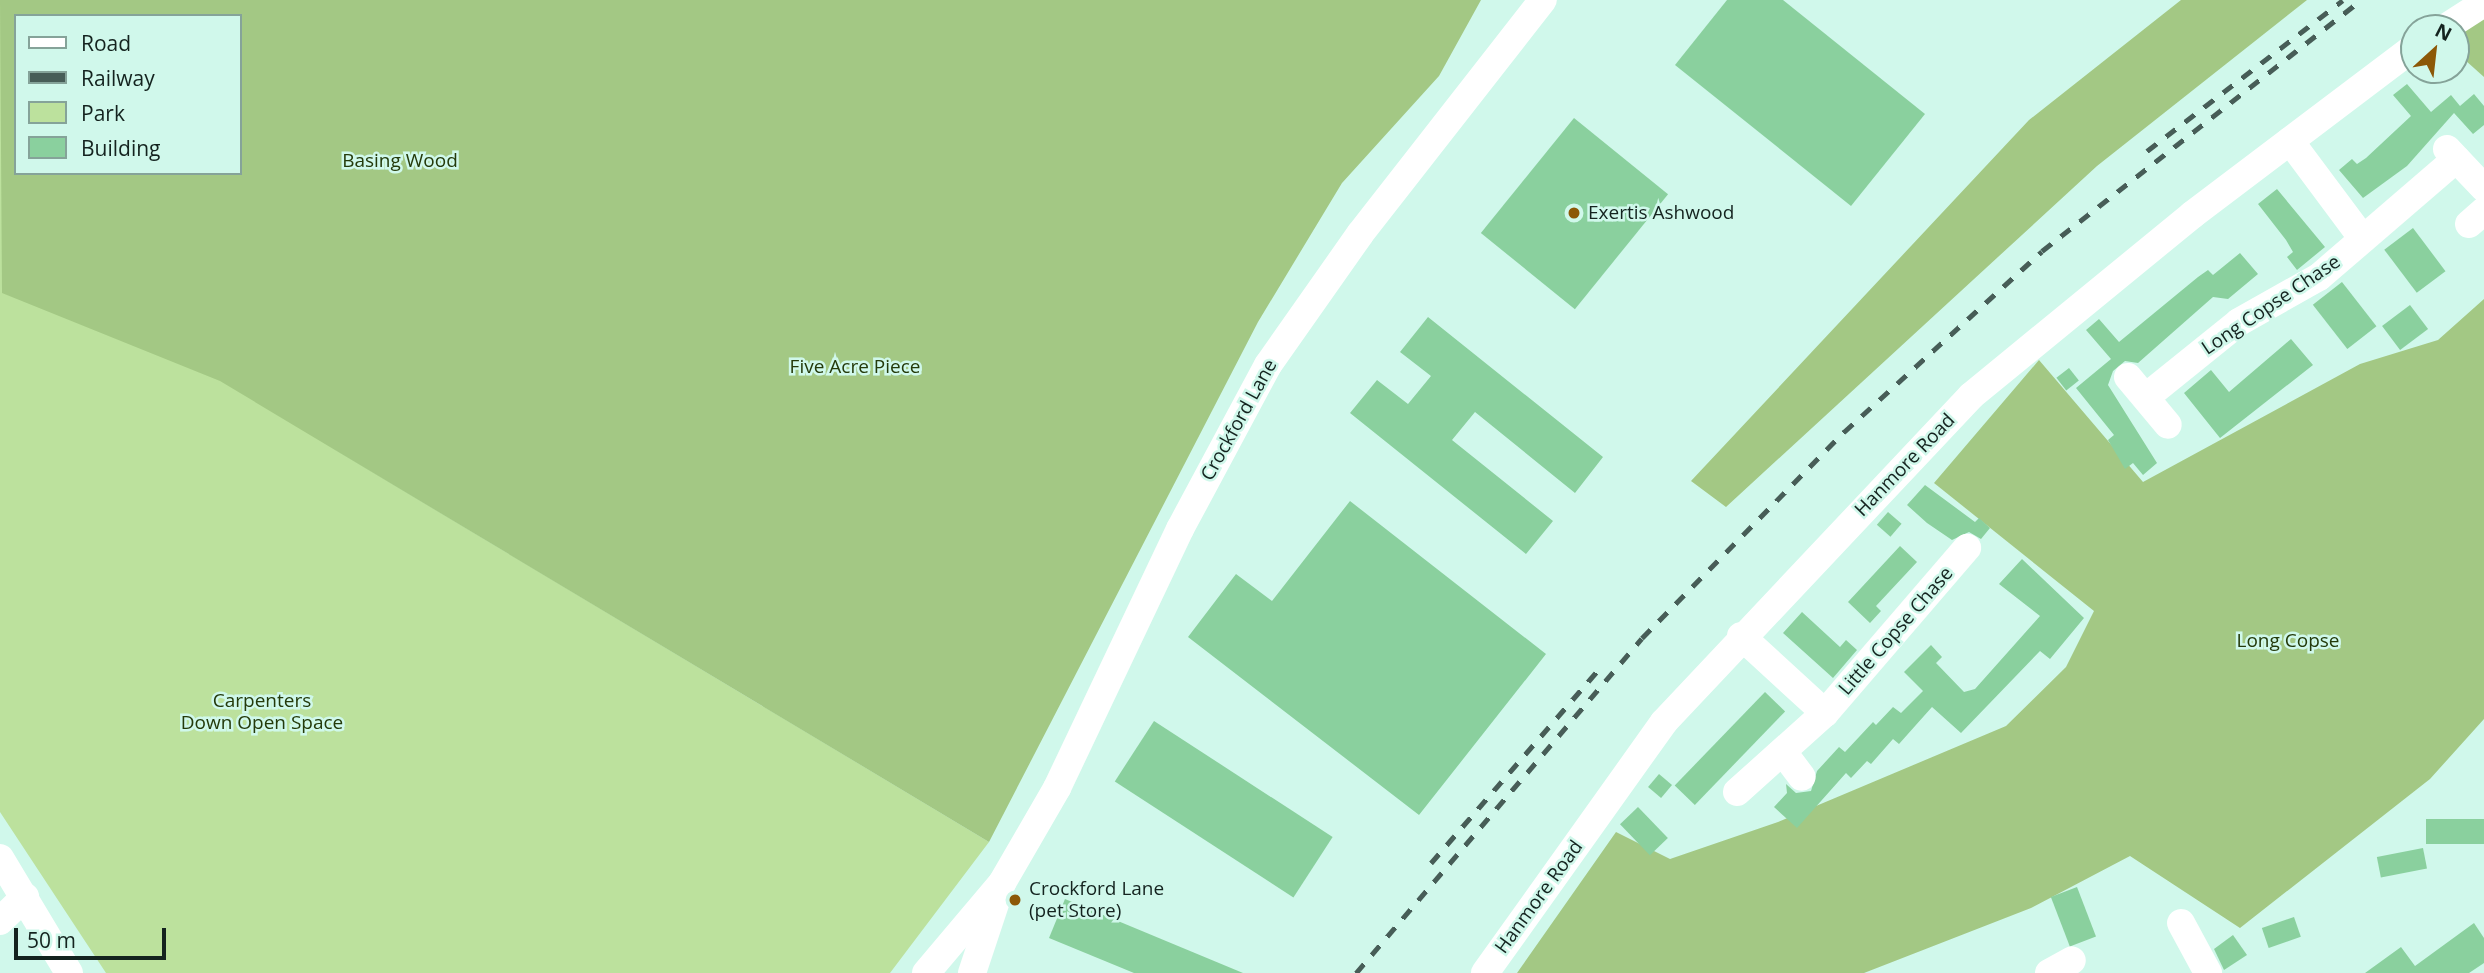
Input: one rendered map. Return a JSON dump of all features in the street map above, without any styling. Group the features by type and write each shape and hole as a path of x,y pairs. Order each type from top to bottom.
{"street":[{"name":"Crockford Lane","path":"926,973 1002,883 1063,778 1180,529 1268,365 1360,234 1543,0"},
{"path":"2468,14 2484,4"},
{"name":"Hanmore Road","path":"1485,973 1664,722 1741,636 1971,396 2290,141 2400,58"},
{"path":"2290,141 2363,239"},
{"name":"Long Copse Chase","path":"2168,425 2137,387 2239,322 2319,277 2363,239 2451,154 2484,188"},
{"name":"Little Copse Chase","path":"1737,792 1825,713 1967,548"},
{"name":"Little Copse Chase","path":"1741,636 1825,713"},
{"path":"1783,752 1802,777"},
{"path":"0,858 69,973"},
{"name":"Crockford Lane","path":"972,973 1002,883"},
{"path":"0,920 25,897"},
{"path":"2181,923 2208,973"}],"green space":[{"name":"Carpenters Down Open Space","path":"0,0 650,0 336,450 989,842 890,973 106,973 0,812"},
{"name":"Five Acre Piece","path":"0,0 1481,0 1439,76 1342,183 1258,322 989,842 220,381 2,293"},
{"path":"2181,0 2307,0 2097,166 1726,507 1691,481 2029,120"},
{"path":"2484,16 2484,77 2470,64 2470,24"},
{"name":"Long Copse","path":"2484,299 2484,719 2430,779 2240,928 2130,856 2031,908 1864,973 1517,973 1616,832 1670,859 1778,822 2006,726 2066,667 2094,611 1934,483 2039,360 2143,482 2360,364 2438,340"}],"building":[{"path":"1727,0 1783,0 1925,114 1851,206 1675,65"},
{"path":"2407,84 2431,112 2451,95 2460,106 2474,94 2484,106 2484,125 2473,134 2454,113 2407,166 2363,198 2339,170 2352,159 2357,164 2366,158 2411,116 2393,95"},
{"name":"Exertis Ashwood","path":"1574,118 1668,194 1575,309 1481,233"},
{"path":"2277,189 2325,247 2297,270 2287,257 2293,252 2286,240 2258,204"},
{"path":"2413,228 2445,271 2417,293 2384,250"},
{"path":"2240,253 2258,274 2228,299 2213,297 2138,363 2125,361 2113,371 2108,385 2157,463 2143,475 2133,463 2125,469 2108,440 2114,435 2076,388 2111,359 2086,330 2099,319 2119,342 2198,277 2208,270 2213,275"},
{"path":"2342,282 2376,326 2347,349 2313,305"},
{"path":"2410,305 2428,329 2400,350 2382,326"},
{"path":"1428,317 1603,457 1575,493 1475,412 1452,440 1553,521 1526,554 1350,413 1377,380 1408,404 1431,376 1400,352"},
{"path":"2291,339 2313,365 2220,438 2184,393 2211,370 2229,392"},
{"path":"2069,368 2079,381 2066,390 2056,378"},
{"path":"1925,485 1975,522 1979,518 1990,528 1981,539 1969,532 1952,540 1907,505"},
{"path":"1350,501 1546,654 1419,815 1188,637 1236,574 1272,601"},
{"path":"1888,512 1902,524 1890,537 1877,525"},
{"path":"1900,546 1917,562 1876,606 1881,611 1870,623 1848,602"},
{"path":"2022,559 2084,618 2050,659 2040,651 1961,733 1932,707 1899,744 1893,739 1871,764 1867,761 1851,778 1846,773 1797,828 1774,807 1787,793 1786,784 1796,793 1811,791 1817,771 1839,747 1845,752 1873,722 1876,725 1893,707 1901,713 1923,691 1904,672 1931,645 1942,657 1936,663 1964,692 1975,689 2040,616 1999,584"},
{"path":"1802,612 1840,647 1846,640 1857,650 1833,678 1783,633"},
{"path":"1765,692 1785,711 1695,805 1675,786"},
{"path":"1154,721 1333,837 1293,897 1115,781"},
{"path":"1659,774 1672,785 1661,798 1648,787"},
{"path":"1638,807 1668,838 1650,855 1620,824"},
{"path":"2426,819 2484,819 2484,844 2426,844"},
{"path":"2423,848 2427,869 2381,878 2377,857"},
{"path":"2077,887 2096,936 2070,947 2051,897"},
{"path":"1065,899 1243,973 1134,973 1049,938"},
{"path":"2294,917 2301,937 2269,948 2262,928"},
{"path":"2474,923 2484,938 2484,963 2469,973 2365,973 2401,947 2415,966"},
{"path":"2233,935 2247,955 2224,970 2214,949"}],"railway":[{"path":"2147,151 2343,0"},
{"path":"1356,973 1642,638 1844,432 2042,251 2361,0"},
{"path":"1431,863 1598,670"}],"place":[{"name":"Exertis Ashwood","path":"1574,213"},
{"name":"Crockford Lane (pet Store)","path":"1015,900"}],"park label":[{"name":"Basing Wood","path":"400,161"}]}
